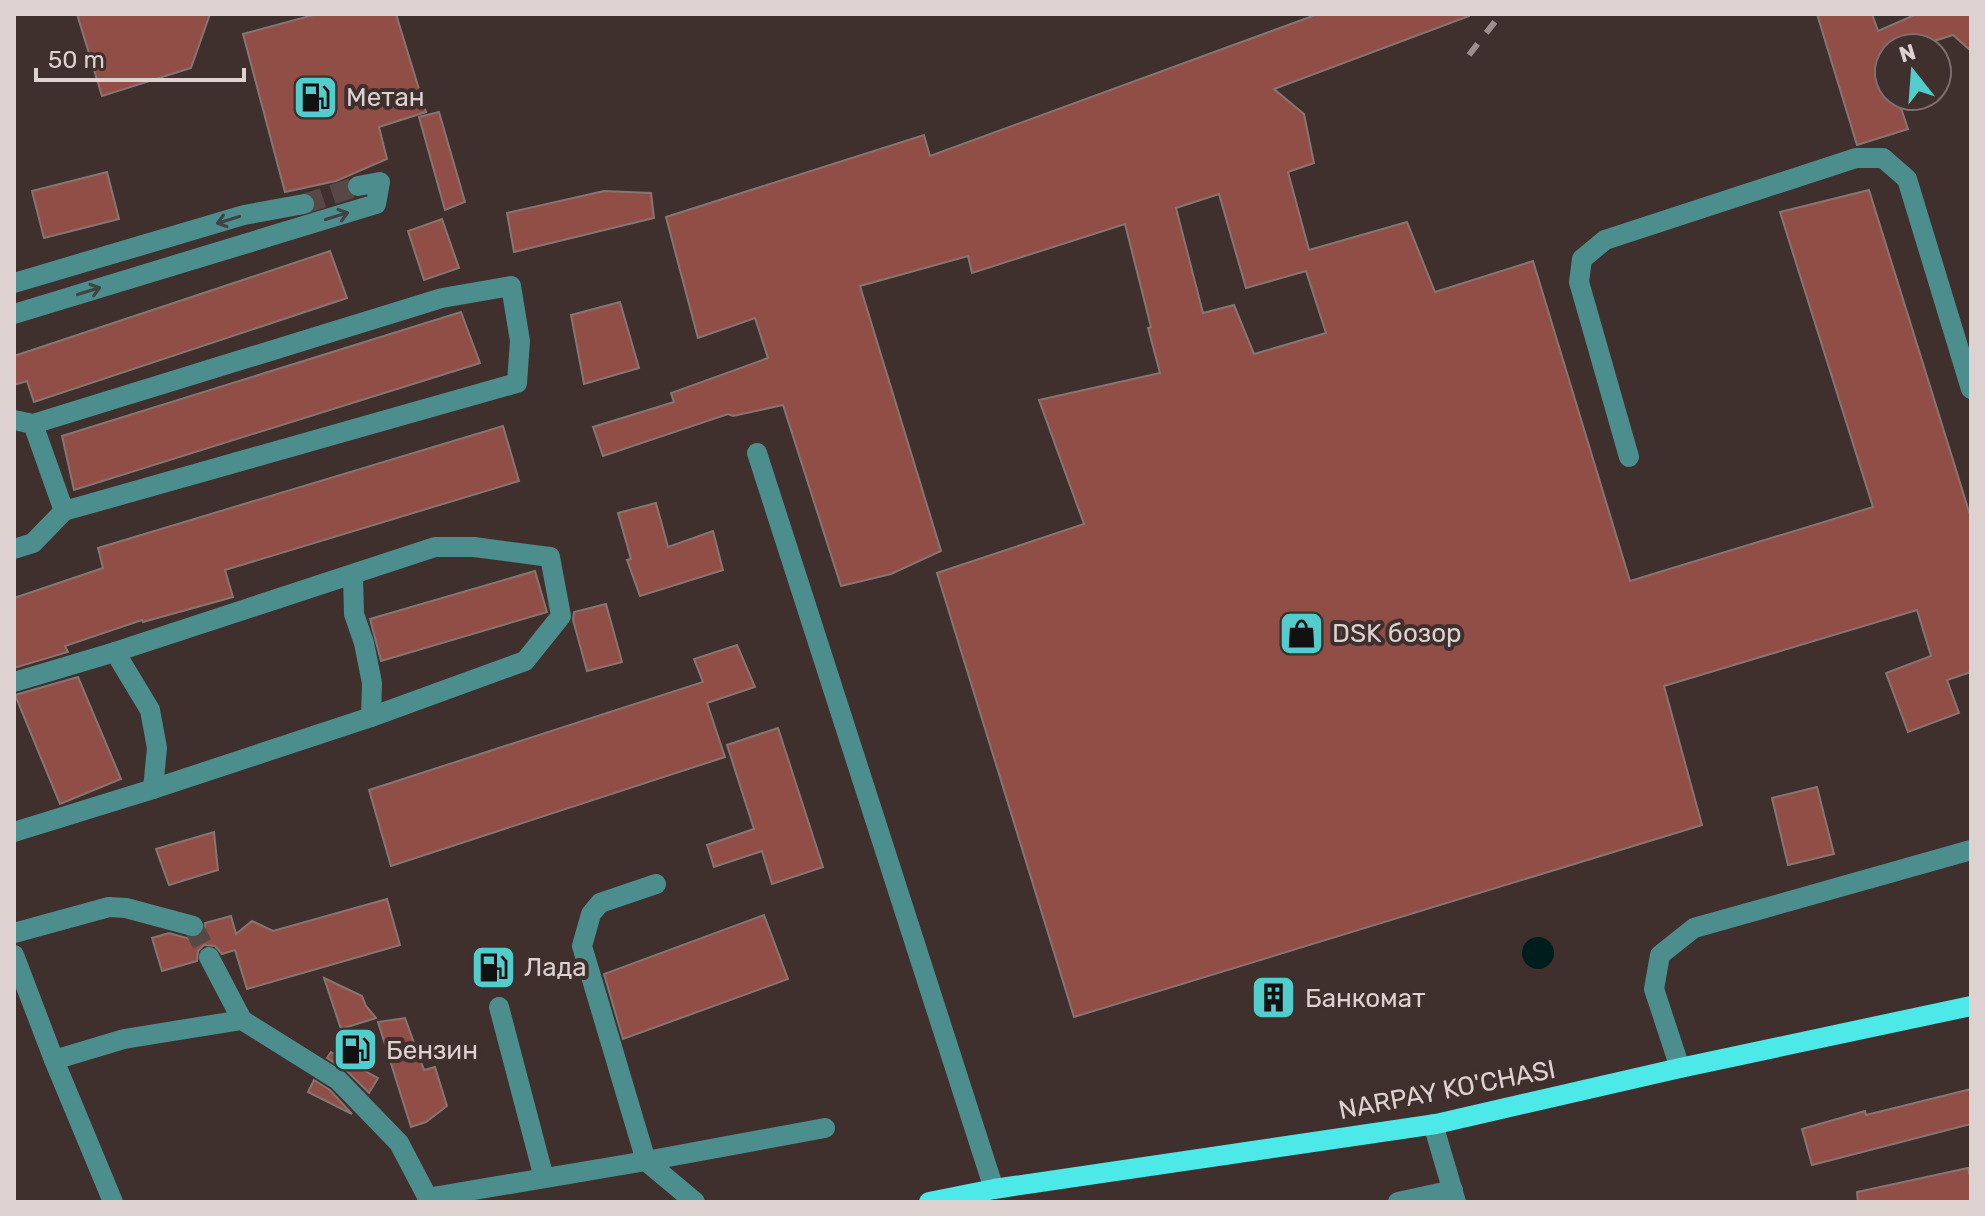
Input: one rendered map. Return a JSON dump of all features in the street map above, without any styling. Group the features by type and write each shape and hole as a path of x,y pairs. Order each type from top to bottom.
{"main road":[{"name":"NARPAY KO'CHASI","path":"929,1202 994,1189 1433,1124 1971,1006"}],"street":[{"path":"1629,457 1579,282 1582,259 1605,240 1856,158 1883,158 1907,179 1971,389"},
{"path":"14,314 376,204 380,182 358,186"},
{"path":"14,283 244,215 304,204"},
{"path":"14,549 33,543 64,511 517,383 520,341 511,286 442,298 24,422 64,511"},
{"path":"757,453 994,1189"},
{"path":"14,682 435,547 474,547 550,557 561,616 525,661 371,717 14,832"},
{"path":"353,575 354,614 372,683 371,717"},
{"path":"115,652 150,710 157,748 153,789"},
{"path":"1680,1068 1654,989 1660,955 1694,928 1971,850"},
{"path":"656,884 600,903 591,914 582,946 646,1161 695,1202"},
{"path":"14,933 109,907 126,908 193,926"},
{"path":"14,955 113,1202"},
{"path":"209,957 242,1020 338,1080 399,1143 428,1200 825,1128"},
{"path":"499,1007 544,1178"},
{"path":"54,1060 124,1039 242,1020"},
{"path":"1398,1202 1454,1196 1433,1124"}],"water":[{"path":"1538,937 1549,942 1554,953 1549,964 1538,969 1527,964 1522,953 1527,942"}],"building":[{"path":"77,14 210,14 191,68 102,96"},
{"name":"Метан","path":"317,14 396,14 426,112 379,127 387,159 336,181 285,192 243,34"},
{"name":"DSK бозор","path":"1318,14 1469,14 1274,89 1304,114 1314,163 1288,172 1309,250 1407,222 1435,292 1533,261 1630,581 1873,507 1780,212 1869,190 1971,518 1971,672 1947,680 1959,713 1908,732 1886,673 1931,656 1917,610 1664,686 1702,825 1074,1017 937,573 1084,524 1039,400 1160,373 1125,224 972,273 968,256 860,286 941,551 891,574 841,586 783,405 733,416 728,414 603,456 593,427 674,402 671,393 768,358 755,318 698,338 666,217 924,135 930,156","holes":["1219,194 1246,288 1306,271 1326,333 1254,354 1234,305 1203,313 1176,208"]},
{"path":"1817,14 1872,14 1878,31 1917,14 1971,14 1971,51 1953,32 1873,32 1873,112 1902,112 1908,129 1857,145"},
{"path":"439,112 465,202 445,210 419,117"},
{"path":"107,172 119,219 44,238 32,191"},
{"path":"604,191 651,193 654,218 514,252 507,213"},
{"path":"442,219 459,268 424,280 408,231"},
{"path":"330,251 347,298 34,402 27,381 14,385 14,356"},
{"path":"620,302 639,368 584,384 571,315"},
{"path":"461,312 480,363 74,490 62,436"},
{"path":"503,426 519,481 225,570 233,597 142,620 65,646 68,652 14,668 14,598 103,568 98,548"},
{"path":"656,503 668,547 713,531 723,570 640,596 627,560 631,559 618,513"},
{"path":"535,571 547,612 381,661 370,619"},
{"path":"606,604 622,662 587,671 573,620 574,612"},
{"path":"737,645 755,687 707,703 725,757 391,866 369,790 703,682 694,659"},
{"path":"78,677 121,779 60,804 15,695"},
{"path":"778,728 823,867 772,884 762,851 714,867 707,845 754,829 727,745"},
{"path":"1817,787 1834,854 1788,865 1772,798"},
{"path":"214,832 218,870 169,885 156,849"},
{"path":"387,899 400,945 247,989 235,950 222,954 215,946 204,945 198,951 197,961 162,971 152,938 169,933 197,938 205,930 205,923 231,916 236,934 252,921 273,931"},
{"path":"764,915 788,979 623,1039 604,974"},
{"path":"324,978 362,996 376,1018 341,1029"},
{"path":"405,1018 424,1070 435,1067 447,1106 426,1122 411,1127 378,1022"},
{"path":"331,1052 378,1078 369,1093 347,1071 327,1058"},
{"path":"314,1080 330,1090 352,1114 308,1092"},
{"path":"1971,1089 1971,1124 1812,1165 1802,1129 1865,1111 1866,1115"},
{"path":"1968,1168 1971,1202 1858,1202 1857,1192"}],"tunnel":[{"path":"304,204 358,186"},
{"path":"193,926 209,957"}],"railway":[{"path":"1469,55 1501,14"}],"place":[{"name":"Метан","path":"315,97"},
{"name":"DSK бозор","path":"1301,633"},
{"name":"Лада","path":"493,967"},
{"name":"Банкомат","path":"1274,998"},
{"name":"Бензин","path":"355,1050"}]}
